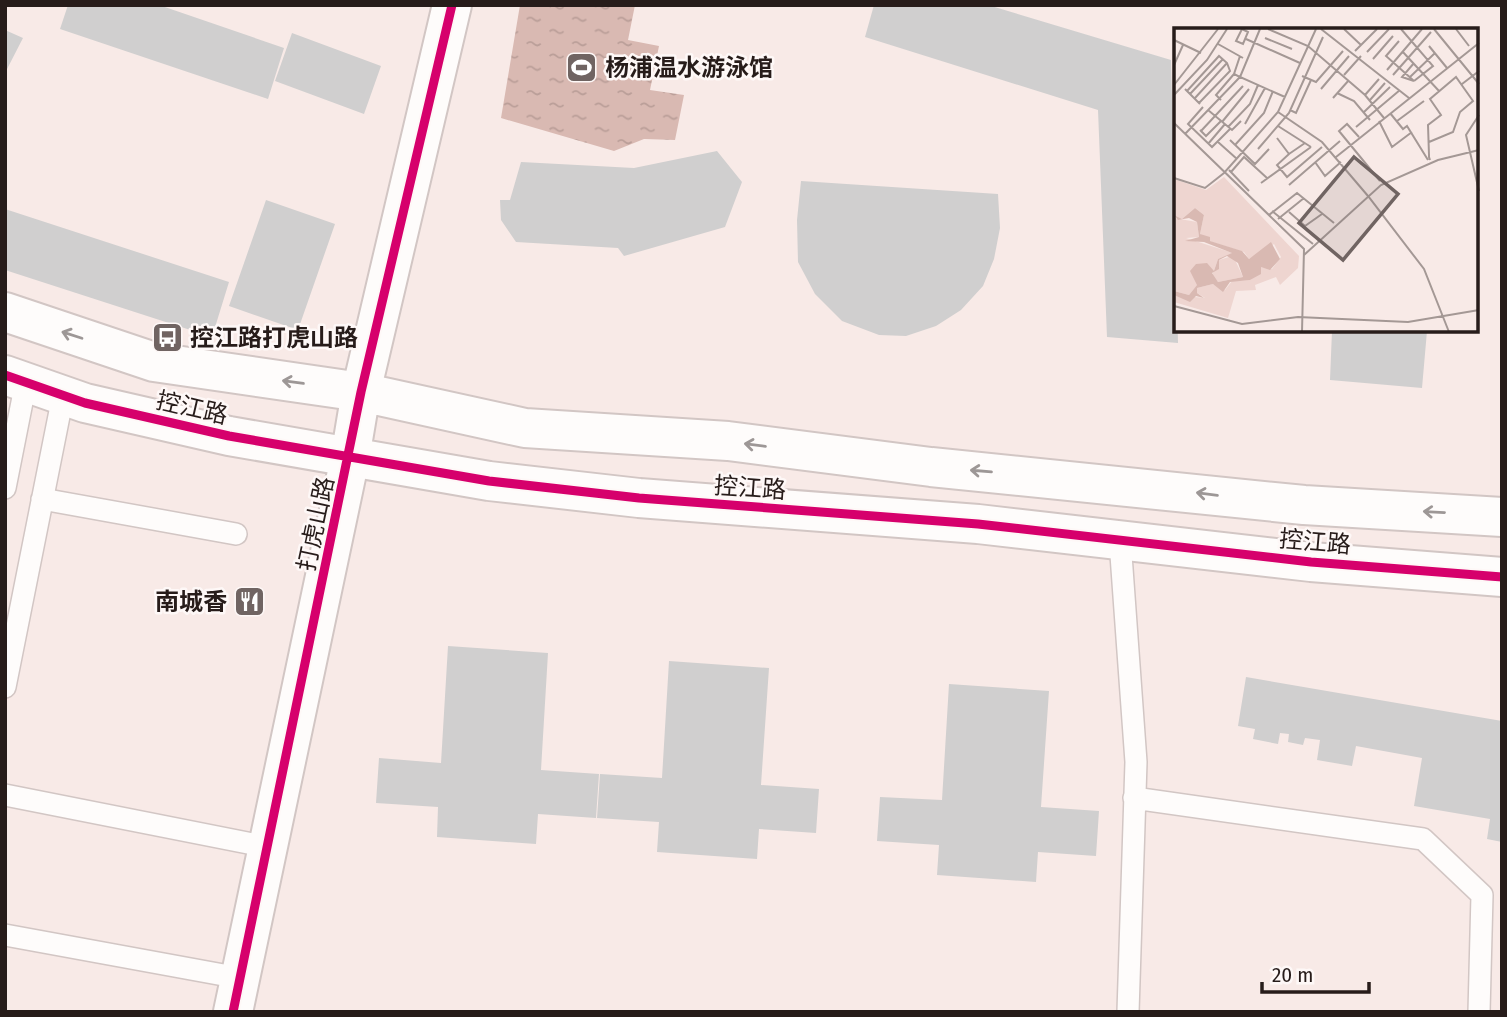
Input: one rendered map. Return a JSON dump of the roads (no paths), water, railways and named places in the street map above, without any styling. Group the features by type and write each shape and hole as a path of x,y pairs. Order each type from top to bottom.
{"main road":[{"name":"打虎山路","path":"237,995 350,458 361,392 452,5"},
{"name":"控江路","path":"5,312 153,362 361,392 525,428 728,441 932,467 1304,505 1502,517"},
{"name":"控江路","path":"15,379 63,396 229,436 489,481 639,499 978,524 1311,562 1502,577"}],"lane":[{"path":"5,488 15,379"},
{"path":"5,687 63,396"},
{"path":"42,499 236,534"},
{"path":"1120,541 1136,762 1128,1012"},
{"path":"5,795 268,847"},
{"path":"1135,798 1423,839 1482,895 1479,1012"},
{"path":"5,935 237,995"}],"water":[{"name":"杨浦温水游泳馆","path":"520,5 635,5 628,40 659,46 650,90 684,95 675,140 644,139 614,151 501,118"}],"place":[{"name":"杨浦温水游泳馆","path":"582,68"},
{"name":"控江路打虎山路","path":"167,338"},
{"name":"南城香","path":"250,602"}]}
